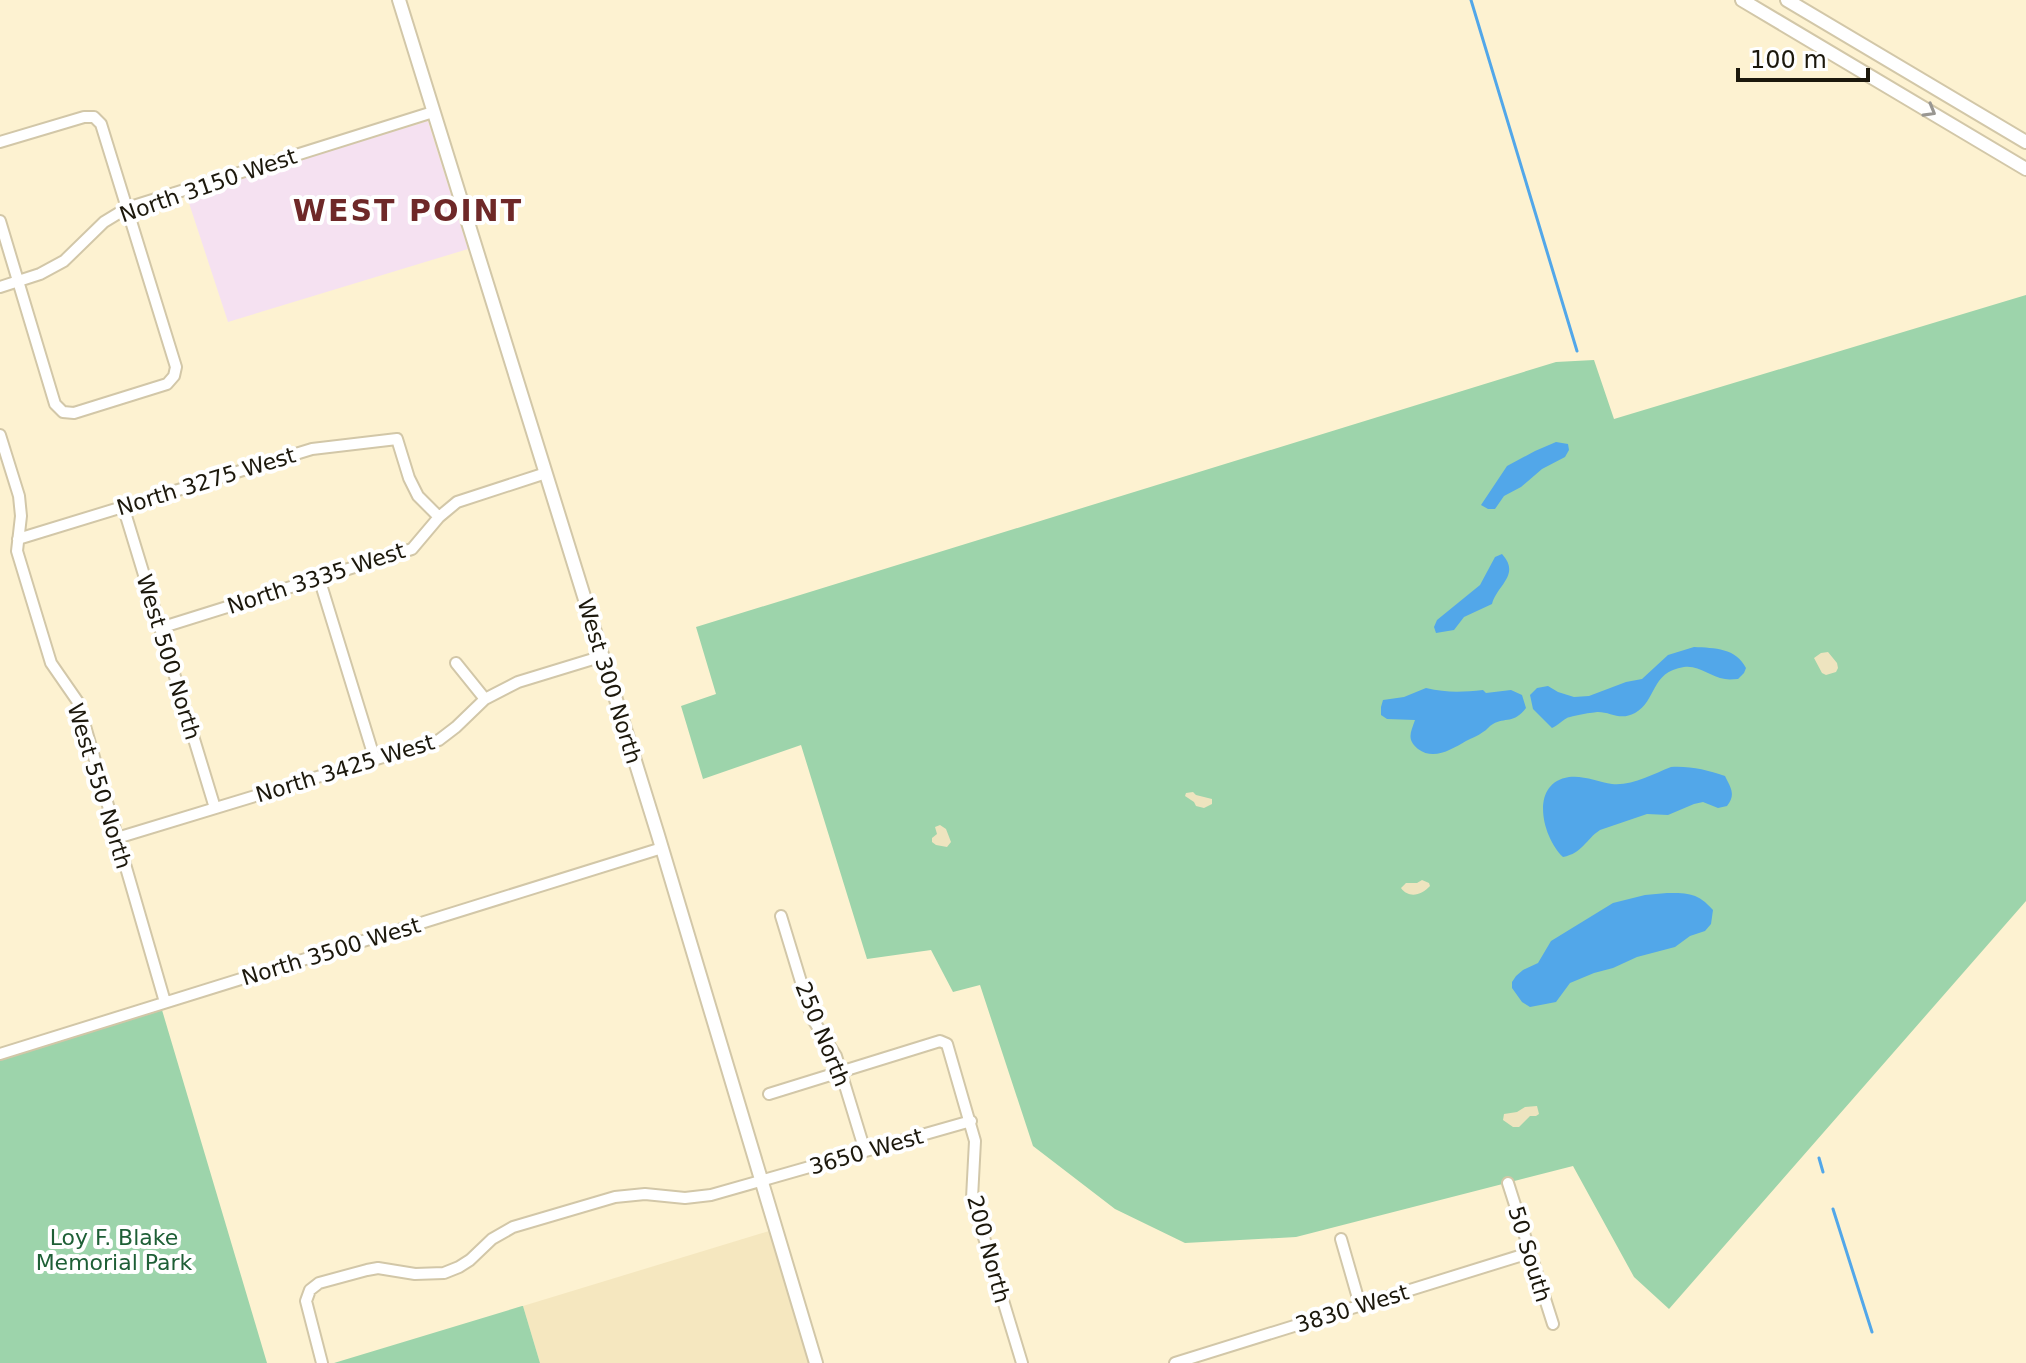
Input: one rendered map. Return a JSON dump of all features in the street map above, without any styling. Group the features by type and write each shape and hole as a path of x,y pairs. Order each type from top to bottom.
{"main road":[{"name":"West 300 North","path":"399,0 662,848 816,1363"},
{"path":"1742,0 2026,169"},
{"path":"1787,0 2026,142"}],"street":[{"name":"North 3150 West","path":"0,287 40,274 64,261 104,222 127,208 433,112"},
{"path":"0,142 84,117 94,117 101,124 176,367 174,376 167,384 74,413 63,412 55,404 0,221"},
{"name":"West 550 North","path":"0,435 19,496 21,516 17,551 51,663 78,702 165,1002"},
{"name":"North 3275 West","path":"18,539 312,449 397,439 418,496 439,517"},
{"name":"North 3335 West","path":"160,628 412,549 439,517 457,502 546,473"},
{"name":"West 500 North","path":"123,506 215,808"},
{"path":"319,578 375,760"},
{"name":"North 3425 West","path":"117,838 439,740 485,699 518,682 603,656"},
{"path":"456,663 485,699"},
{"name":"North 3500 West","path":"0,1054 662,848"},
{"name":"250 North","path":"781,916 812,1018 836,1056 865,1151"},
{"name":"200 North","path":"841,1071 944,1041 975,1141 972,1198 1022,1363"},
{"path":"769,1094 841,1071"},
{"name":"3650 West","path":"322,1363 306,1301 310,1290 319,1283 367,1270 389,1269 428,1275 444,1273 470,1260 492,1239 513,1227 615,1197 645,1194 672,1198 698,1197 971,1121"},
{"name":"50 South","path":"1508,1183 1553,1324"},
{"path":"1341,1239 1360,1305"},
{"name":"3830 West","path":"1175,1363 1529,1253"}],"shaded area":[{"path":"428,121 468,249 228,322 186,194"},
{"path":"769,1231 809,1363 540,1363 523,1306"}],"green space":[{"path":"2026,295 2026,901 1669,1309 1634,1277 1573,1166 1296,1237 1185,1243 1115,1209 1033,1146 980,985 953,992 931,950 867,959 801,745 703,779 681,706 716,694 696,627 1556,362 1594,360 1614,419"},
{"name":"Loy F. Blake Memorial Park","path":"162,1010 267,1363 0,1363 0,1059"},
{"path":"522,1306 540,1363 334,1363"}],"sand":[{"path":"1828,652 1838,668 1836,672 1826,675 1814,658"},
{"path":"1193,792 1212,799 1212,804 1204,808 1196,806 1185,796"},
{"path":"940,825 946,829 951,842 947,847 932,842 937,834 935,827"},
{"path":"1422,880 1430,886 1423,892 1412,895 1401,888 1406,883"},
{"path":"1537,1106 1539,1114 1530,1116 1519,1127 1513,1127 1503,1120 1504,1114"}],"water":[{"path":"1556,442 1568,444 1565,457 1504,496 1495,509 1481,505 1507,466"},
{"path":"1502,554 1507,561 1509,574 1492,604 1464,617 1454,630 1436,633 1434,627 1437,620 1480,585 1495,557"},
{"path":"1694,647 1717,649 1737,656 1746,668 1744,673 1738,679 1729,679 1695,668 1673,670 1659,681 1642,708 1625,716 1587,713 1567,718 1552,728 1533,709 1530,695 1537,688 1548,686 1574,697 1589,696 1642,679 1668,655"},
{"path":"1426,688 1455,692 1483,690 1486,693 1511,690 1522,695 1526,708 1517,716 1493,724 1449,750 1430,754 1418,749 1412,742 1410,735 1415,720 1387,719 1381,715 1383,700 1404,697"},
{"path":"1671,767 1699,769 1725,776 1732,791 1730,802 1718,808 1703,802 1668,815 1647,814 1600,830 1580,849 1563,857 1556,848 1549,837 1543,812 1548,789 1556,781 1574,777 1620,784"},
{"path":"1667,893 1687,894 1703,900 1713,910 1711,924 1705,931 1690,936 1675,947 1637,957 1570,983 1556,1002 1530,1007 1512,988 1516,976 1538,963 1551,941 1613,903"}],"waterway":[{"path":"1471,0 1577,351"},
{"path":"1819,1158 1823,1172"},
{"path":"1833,1209 1872,1332"}],"district":[{"name":"WEST POINT","path":"408,211"}]}
